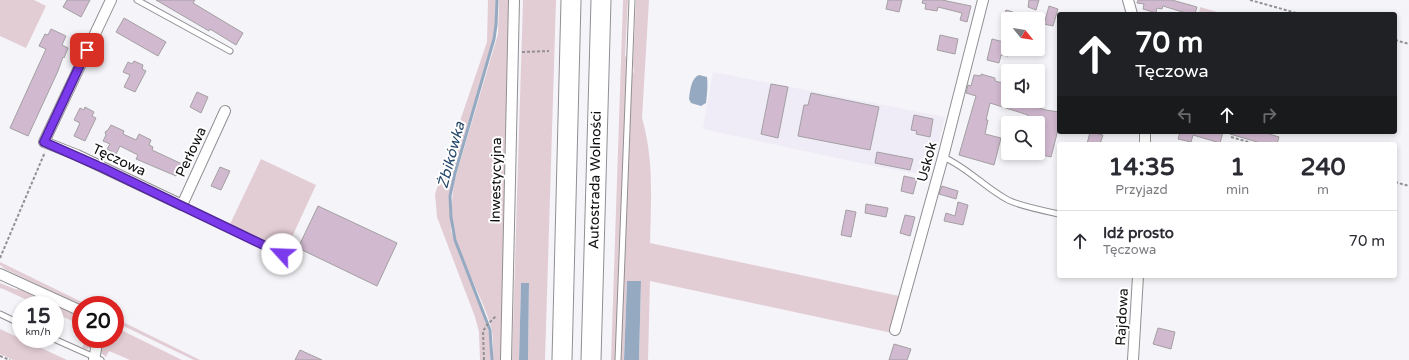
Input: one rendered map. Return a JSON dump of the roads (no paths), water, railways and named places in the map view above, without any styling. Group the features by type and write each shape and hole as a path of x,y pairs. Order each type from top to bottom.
{"highway":[{"path":"562,360 571,0"},
{"name":"Autostrada Wolności","path":"591,360 601,0"}],"street":[{"name":"Tęczowa","path":"111,0 46,143 77,155 182,205"},
{"name":"Inwestycyjna","path":"506,360 514,0"},
{"name":"Uskok","path":"895,330 943,157 983,0"},
{"path":"1128,0 1131,12"},
{"name":"Perłowa","path":"182,205 225,111"},
{"path":"0,274 72,307"},
{"name":"Rajdowa","path":"1133,360 1138,278"},
{"path":"96,348 97,359"}],"lane":[{"path":"137,0 230,51"},
{"path":"618,360 632,0"},
{"path":"943,157 954,162 999,195 1010,201 1057,213"},
{"path":"182,205 282,254"},
{"path":"0,314 12,320"},
{"path":"64,344 97,359"}],"water":[{"path":"699,75 707,77 706,103 701,106 691,103 689,99 690,89 694,79"},
{"path":"627,281 641,281 639,360 624,360"},
{"path":"521,283 529,283 528,360 519,360"}],"waterway":[{"name":"Żbikówka","path":"492,360 490,330 455,240 451,217 450,196 455,173 494,39 497,0"}]}
